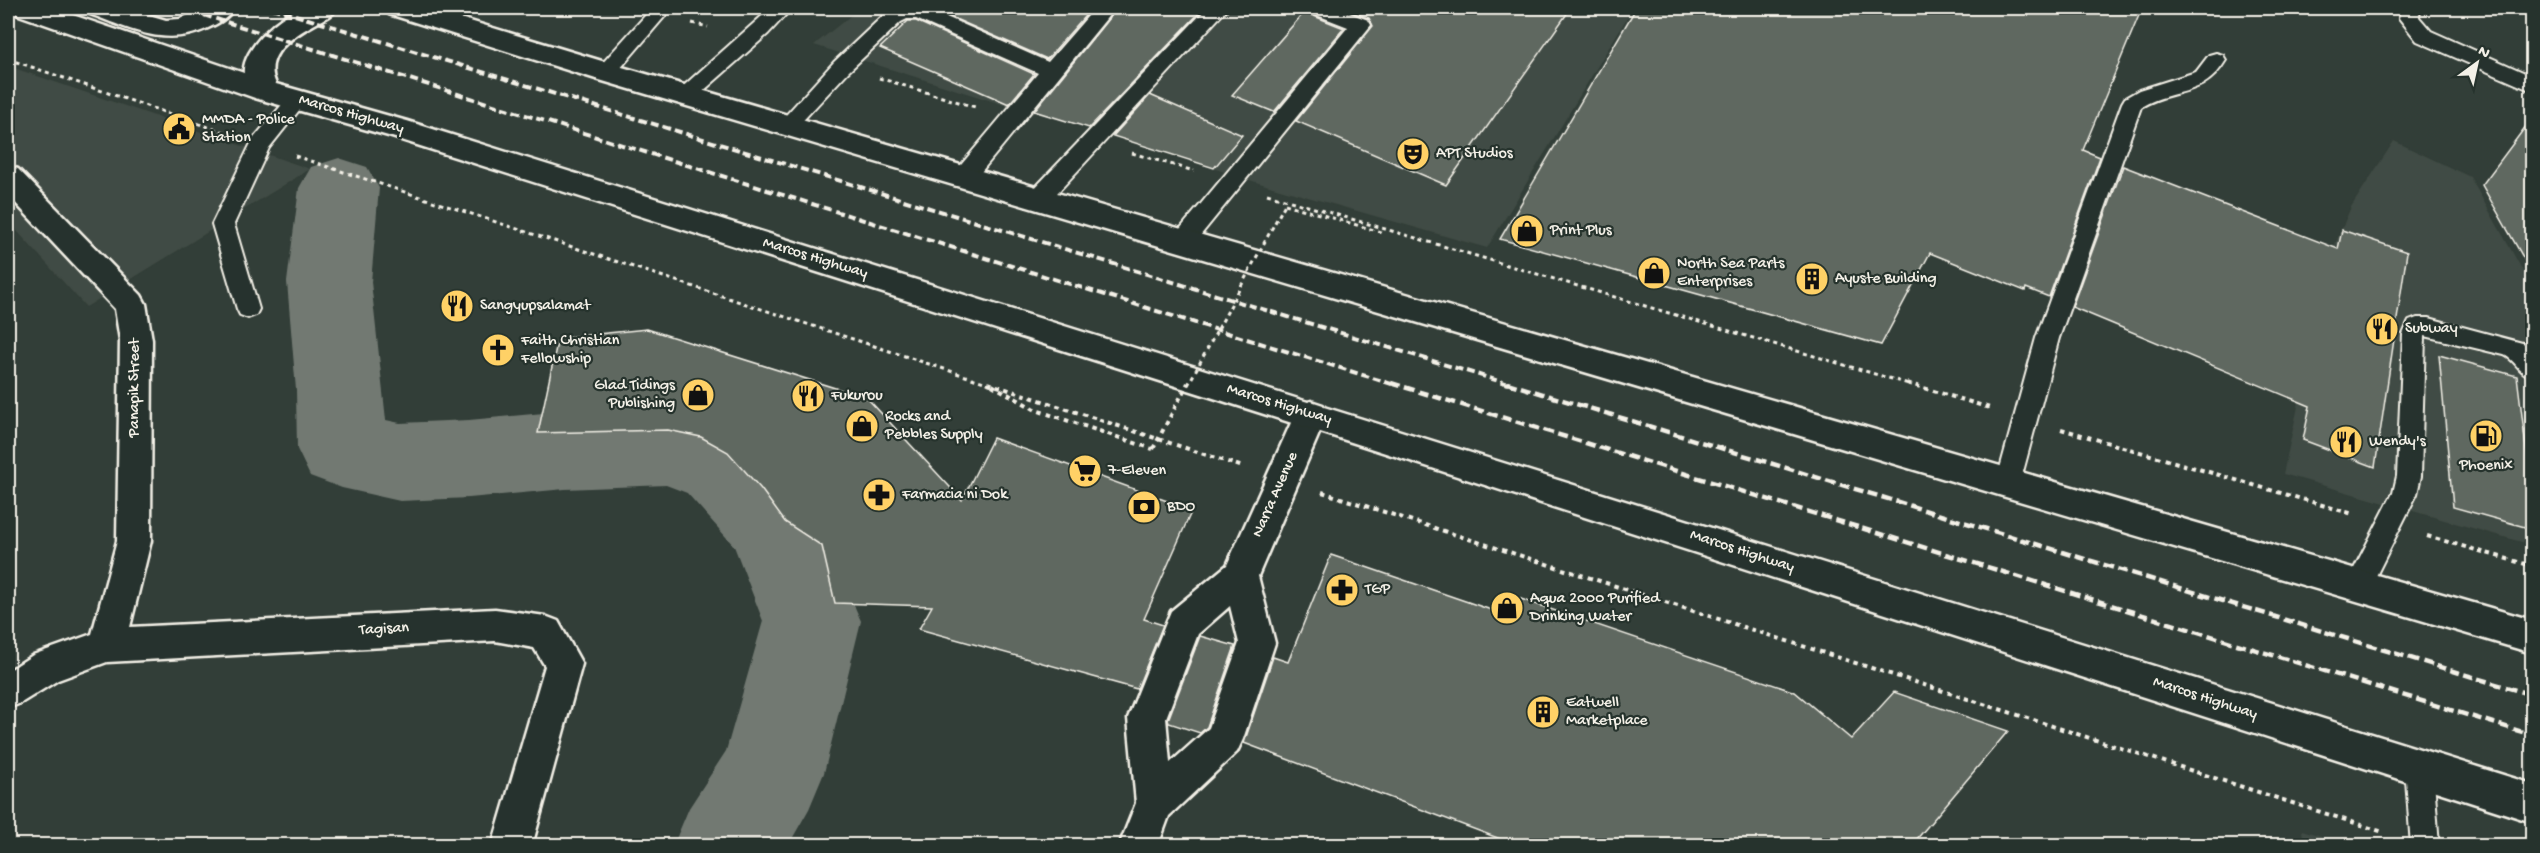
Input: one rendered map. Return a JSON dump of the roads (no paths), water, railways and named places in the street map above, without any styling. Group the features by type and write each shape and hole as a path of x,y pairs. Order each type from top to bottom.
{"main road":[{"name":"Marcos Highway","path":"25,8 265,91 397,128 1311,415 2532,804"},
{"path":"99,8 165,29 189,25 211,16 222,8"},
{"path":"265,91 257,72 258,61 268,47 300,18 324,8"},
{"path":"398,8 447,21 606,72 2532,637"},
{"name":"Panapik Street","path":"8,177 130,304 136,340 134,541 107,645"},
{"name":"Narra Avenue","path":"1155,804 1147,718 1184,623 1240,576 1311,415"},
{"name":"Narra Avenue","path":"1138,846 1155,804 1224,739 1257,643 1240,576"},
{"name":"Tagisan","path":"8,691 46,667 107,645 495,625 545,633 564,664 512,846"}],"lane":[{"path":"686,95 782,8"},
{"path":"964,177 1105,8"},
{"path":"1038,199 1218,8"},
{"path":"1183,241 1361,25 1319,8"},
{"path":"2411,8 2409,18 2424,36 2532,84"},
{"path":"606,72 660,10"},
{"path":"787,125 894,17 905,12 920,13 1051,71"},
{"path":"2008,483 2022,418 2061,291 2132,103 2146,95 2203,77 2216,60"},
{"path":"248,309 224,224 260,144 298,99"},
{"path":"2358,586 2405,494 2409,476 2414,334 2417,327 2429,327 2508,347 2518,351 2532,368"},
{"path":"2418,766 2425,845"}],"waterway":[{"path":"339,188 329,282 340,390 342,449 400,462 469,459 565,450 670,446 719,465 772,522 812,621 772,773 727,846"}],"railway":[{"path":"181,8 1395,385"},
{"path":"272,8 1512,385"},
{"path":"1391,383 2532,735"},
{"path":"1507,383 2532,695"}],"place":[{"name":"MMDA - Police Station","path":"179,129"},
{"name":"APT Studios","path":"1413,154"},
{"name":"Print Plus","path":"1527,231"},
{"name":"North Sea Parts Enterprises","path":"1654,273"},
{"name":"Ayuste Building","path":"1812,279"},
{"name":"Sangyupsalamat","path":"457,306"},
{"name":"Subway","path":"2382,329"},
{"name":"Faith Christian Fellowship","path":"498,350"},
{"name":"Glad Tidings Publishing","path":"698,395"},
{"name":"Fukurou","path":"808,396"},
{"name":"Rocks and Pebbles Supply","path":"862,426"},
{"name":"Phoenix","path":"2486,436"},
{"name":"Wendy's","path":"2346,442"},
{"name":"7-Eleven","path":"1085,471"},
{"name":"Farmacia ni Dok","path":"879,495"},
{"name":"BDO","path":"1144,507"},
{"name":"TGP","path":"1342,590"},
{"name":"Aqua 2000 Purified Drinking Water","path":"1507,608"},
{"name":"Eatwell Marketplace","path":"1543,712"}]}
